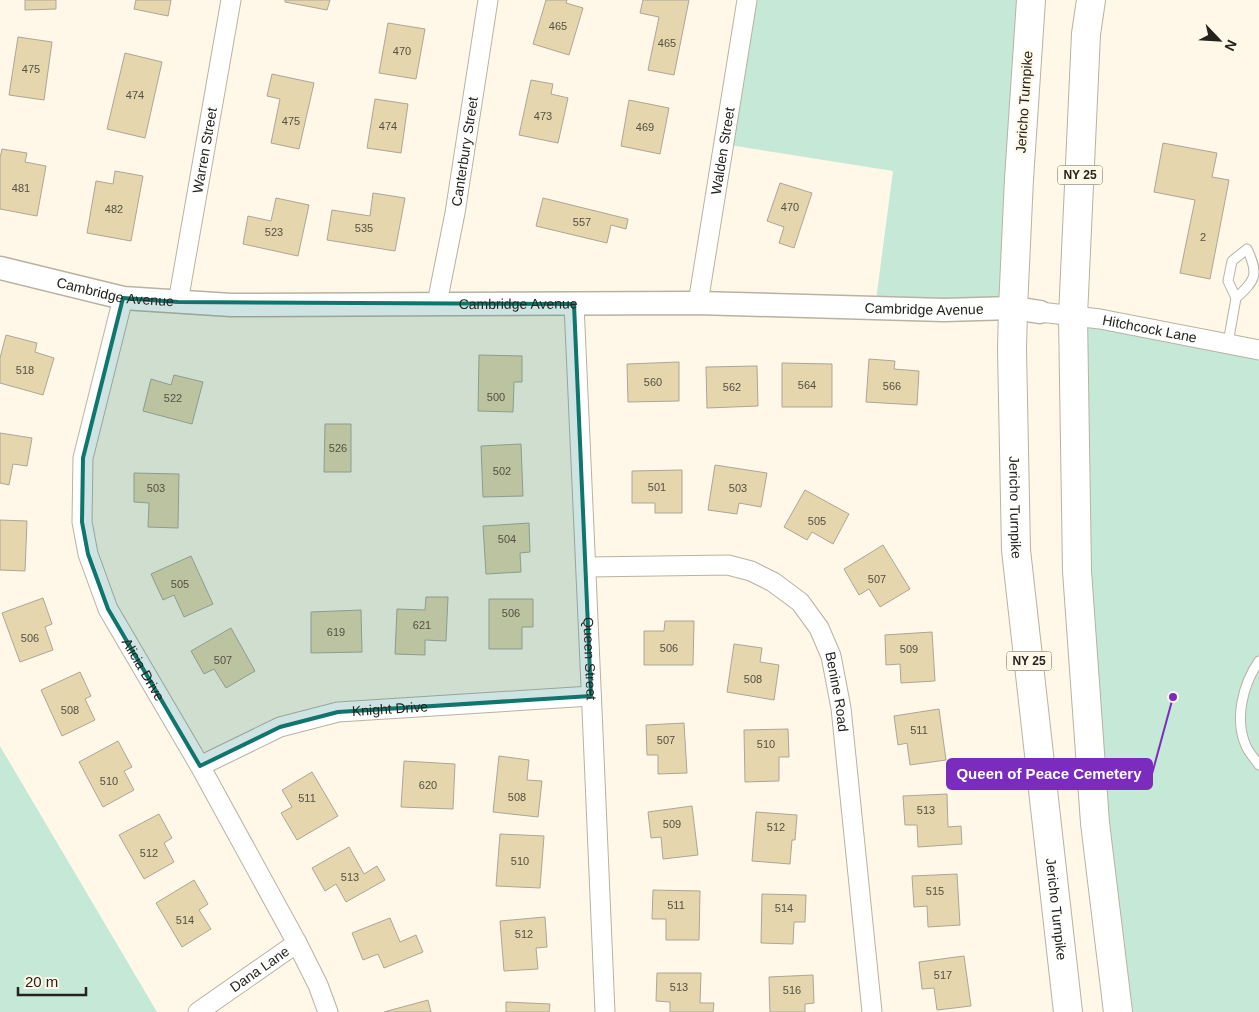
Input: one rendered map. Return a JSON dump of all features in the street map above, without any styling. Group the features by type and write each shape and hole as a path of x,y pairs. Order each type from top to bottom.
{"main road":[{"name":"Jericho Turnpike","path":"1031,0 1019,179 1012,349 1016,550 1068,1012"},
{"name":"NY 25","path":"1091,0 1086,34 1073,316 1077,571 1095,823 1118,1012"}],"street":[{"name":"Warren Street","path":"178,302 232,0"},
{"name":"Canterbury Street","path":"438,303 455,213 488,0"},
{"name":"Walden Street","path":"698,303 747,0"},
{"name":"Cambridge Avenue","path":"0,268 123,298 232,305 698,303 944,310 1014,308 1040,312"},
{"name":"Alicia Drive","path":"123,298 83,458 82,522 88,554 108,609 200,766 318,985 328,1012"},
{"name":"Queen Street","path":"574,304 588,567 591,696 605,1012"},
{"name":"Hitchcock Lane","path":"1040,312 1100,319 1259,350"},
{"name":"Benine Road","path":"588,567 728,565 751,571 773,582 800,602 819,628 831,656 840,708 872,1012"},
{"name":"Knight Drive","path":"200,766 280,727 338,712 591,696"},
{"name":"Dana Lane","path":"198,1012 296,943"}],"lane":[{"path":"1228,343 1236,298 1228,281 1232,261 1247,249 1255,265 1251,285 1236,298"},
{"path":"1259,661 1252,670 1246,686 1240,712 1245,743 1259,765"}],"highlighted area":[{"path":"123,298 178,302 574,304 591,696 338,712 280,727 200,766 108,609 88,554 82,522 83,458"}],"green space":[{"path":"747,0 1031,0 1013,308 875,308 893,171 723,144"},
{"path":"1073,316 1259,352 1259,1012 1118,1012"},
{"path":"0,746 157,1012 0,1012"}],"building":[{"path":"25,0 56,0 56,9 25,10"},
{"path":"136,0 171,0 168,16 134,9"},
{"path":"285,0 330,0 327,10 285,2"},
{"path":"546,0 567,0 566,3 583,8 569,55 533,44"},
{"path":"643,0 689,0 674,75 648,70 659,17 640,13"},
{"path":"388,23 425,29 416,79 379,73"},
{"path":"18,37 52,42 44,100 9,95"},
{"path":"125,53 162,62 145,138 107,129"},
{"path":"272,74 314,83 299,149 271,143 280,99 267,96"},
{"path":"531,80 553,84 551,94 568,98 558,143 519,135"},
{"path":"375,99 408,104 401,153 367,148"},
{"path":"629,100 669,108 660,154 621,146"},
{"path":"1163,143 1217,153 1212,177 1229,180 1210,279 1180,273 1195,200 1154,192"},
{"path":"2,149 27,153 25,162 46,166 37,216 0,209 0,158"},
{"path":"115,171 143,176 131,241 87,233 96,181 113,184"},
{"path":"780,183 812,193 794,248 779,243 784,227 767,221"},
{"path":"373,193 405,198 395,251 327,240 332,210 370,216"},
{"path":"276,198 309,205 298,256 243,244 248,216 271,221"},
{"path":"543,198 628,219 626,229 611,225 607,243 536,226"},
{"path":"6,335 37,343 35,352 54,358 43,395 0,383 0,358"},
{"path":"479,355 522,356 522,382 514,382 513,412 478,411"},
{"path":"869,359 895,361 894,369 919,371 917,405 866,402"},
{"path":"679,362 679,401 628,402 627,364"},
{"path":"782,363 832,364 832,407 782,407"},
{"path":"757,366 758,406 707,408 706,367"},
{"path":"174,375 203,382 192,424 143,411 151,379 171,385"},
{"path":"325,424 351,424 351,472 324,472"},
{"path":"0,433 32,438 27,466 13,464 9,485 0,483"},
{"path":"521,444 523,496 483,497 481,446"},
{"path":"715,465 767,473 761,507 739,503 737,514 708,510"},
{"path":"682,470 682,513 655,513 655,503 632,503 632,471"},
{"path":"134,473 179,474 178,528 148,527 149,503 134,502"},
{"path":"805,490 849,514 833,544 812,532 807,540 784,527"},
{"path":"0,520 27,521 25,571 0,570"},
{"path":"529,523 530,552 520,553 521,572 486,574 483,526"},
{"path":"883,545 910,589 880,607 869,589 859,595 844,569"},
{"path":"191,556 213,604 184,617 174,595 163,600 151,574"},
{"path":"426,597 448,597 446,641 425,640 425,655 395,654 397,609 425,610"},
{"path":"43,598 52,624 45,627 53,650 20,662 2,613"},
{"path":"489,599 533,599 533,627 522,627 522,649 489,649"},
{"path":"361,610 362,652 311,653 311,612"},
{"path":"665,621 694,621 693,665 644,665 644,631 664,631"},
{"path":"231,628 255,671 226,688 214,669 204,674 191,651"},
{"path":"932,632 935,681 901,683 900,664 886,665 885,635"},
{"path":"734,644 762,648 760,662 779,665 774,700 727,692"},
{"path":"80,672 91,696 85,699 95,720 62,736 41,690"},
{"path":"939,709 946,760 910,765 907,743 898,745 894,716"},
{"path":"684,723 687,773 658,774 658,755 647,755 646,725"},
{"path":"788,729 789,757 779,757 779,781 745,782 744,730"},
{"path":"118,741 132,767 124,771 134,790 103,807 79,762"},
{"path":"499,756 529,760 527,780 542,781 538,817 493,812"},
{"path":"404,761 455,764 453,809 401,807"},
{"path":"312,772 338,816 297,840 281,813 292,807 282,790"},
{"path":"947,794 948,827 961,826 962,844 918,847 917,825 905,825 903,796"},
{"path":"692,806 698,855 663,859 661,837 651,838 648,812"},
{"path":"756,812 797,815 795,840 792,840 790,864 752,861"},
{"path":"159,814 172,838 164,843 174,862 144,879 119,835"},
{"path":"500,834 544,836 540,888 496,886"},
{"path":"349,847 364,874 377,866 385,880 346,902 336,884 325,891 312,868"},
{"path":"957,874 960,925 928,927 927,906 914,907 912,876"},
{"path":"194,880 208,904 199,910 211,929 182,947 156,903"},
{"path":"653,890 700,891 699,940 666,940 666,919 652,919"},
{"path":"762,894 806,895 805,922 794,922 793,944 761,943"},
{"path":"545,917 547,947 536,948 538,969 504,971 500,921"},
{"path":"390,918 400,942 416,935 423,952 384,968 378,954 363,960 352,933"},
{"path":"964,956 971,1006 937,1010 934,988 922,989 919,962"},
{"path":"657,973 701,973 700,1003 714,1003 713,1012 670,1012 670,1002 656,1001"},
{"path":"813,975 814,1003 805,1004 805,1012 770,1012 769,977"},
{"path":"428,1000 431,1012 384,1012"},
{"path":"506,1002 550,1004 549,1012 506,1012"}],"place":[{"name":"Queen of Peace Cemetery","path":"1173,697"}]}
